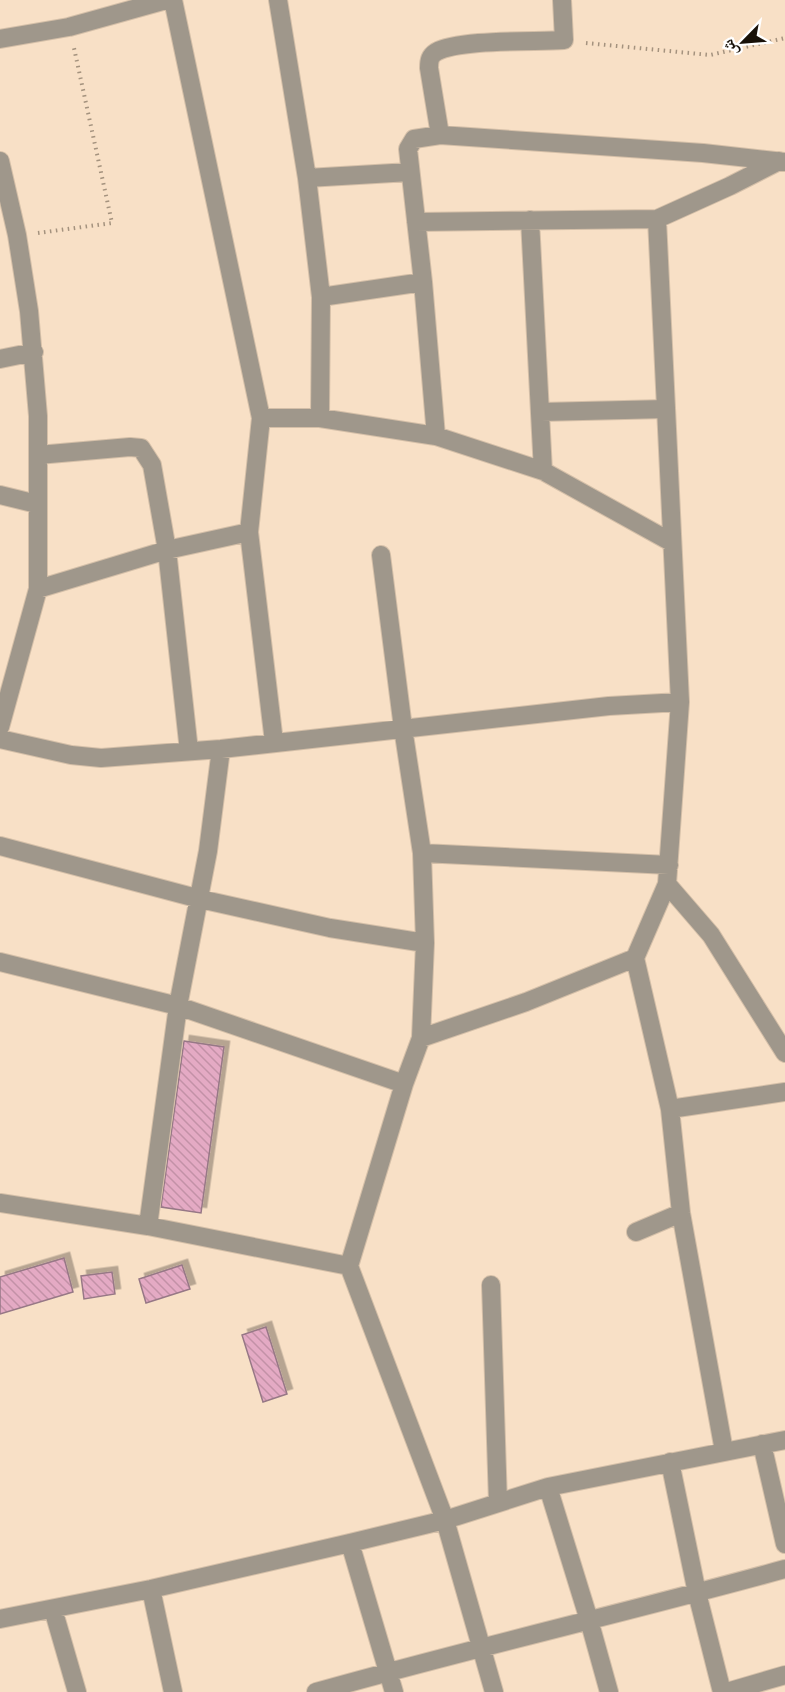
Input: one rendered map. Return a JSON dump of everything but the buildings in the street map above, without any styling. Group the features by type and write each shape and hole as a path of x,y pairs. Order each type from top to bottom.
{"street":[{"path":"0,39 69,27 166,0"},
{"path":"173,0 261,418 249,532 273,742"},
{"path":"278,0 307,178 321,297 320,418"},
{"path":"440,135 429,68 430,58 434,53 459,44 564,40 562,0"},
{"path":"436,436 423,282 408,149 411,142 423,136 440,135 703,153 782,161"},
{"path":"0,161 9,238 34,352 38,416 38,589 0,727"},
{"path":"416,222 657,219 782,161"},
{"path":"307,178 410,172"},
{"path":"657,219 680,702 667,884 635,958 670,1109 681,1213 724,1451"},
{"path":"530,220 543,471"},
{"path":"321,297 423,282"},
{"path":"0,359 34,352"},
{"path":"541,412 666,409"},
{"path":"261,418 320,418 436,436 543,471 671,542"},
{"path":"38,455 130,447 141,448 152,465 167,550 189,751"},
{"path":"0,495 37,504"},
{"path":"38,589 167,550 249,532"},
{"path":"381,555 422,853 425,943 421,1038 404,1084 349,1266 445,1520 494,1692"},
{"path":"0,739 71,755 101,758 221,749 609,706 680,702"},
{"path":"148,1226 178,1006 200,899 221,749"},
{"path":"0,846 200,899 330,928 425,943"},
{"path":"422,853 669,865"},
{"path":"667,884 711,935 785,1053"},
{"path":"421,1038 526,1002 635,958"},
{"path":"0,962 178,1006 404,1084"},
{"path":"670,1109 785,1092"},
{"path":"0,1203 148,1226 349,1266"},
{"path":"636,1232 681,1213"},
{"path":"491,1286 498,1503"},
{"path":"0,1619 151,1589 350,1543 445,1520 548,1488 785,1440"},
{"path":"762,1444 785,1544"},
{"path":"670,1462 722,1692"},
{"path":"548,1488 590,1620 609,1692"},
{"path":"350,1543 394,1692"},
{"path":"316,1692 785,1569"},
{"path":"151,1589 173,1692"},
{"path":"52,1609 77,1692"},
{"path":"728,1692 785,1675"}],"path":[{"path":"9,238 112,223 69,27"},
{"path":"564,40 710,55 785,38"}]}
